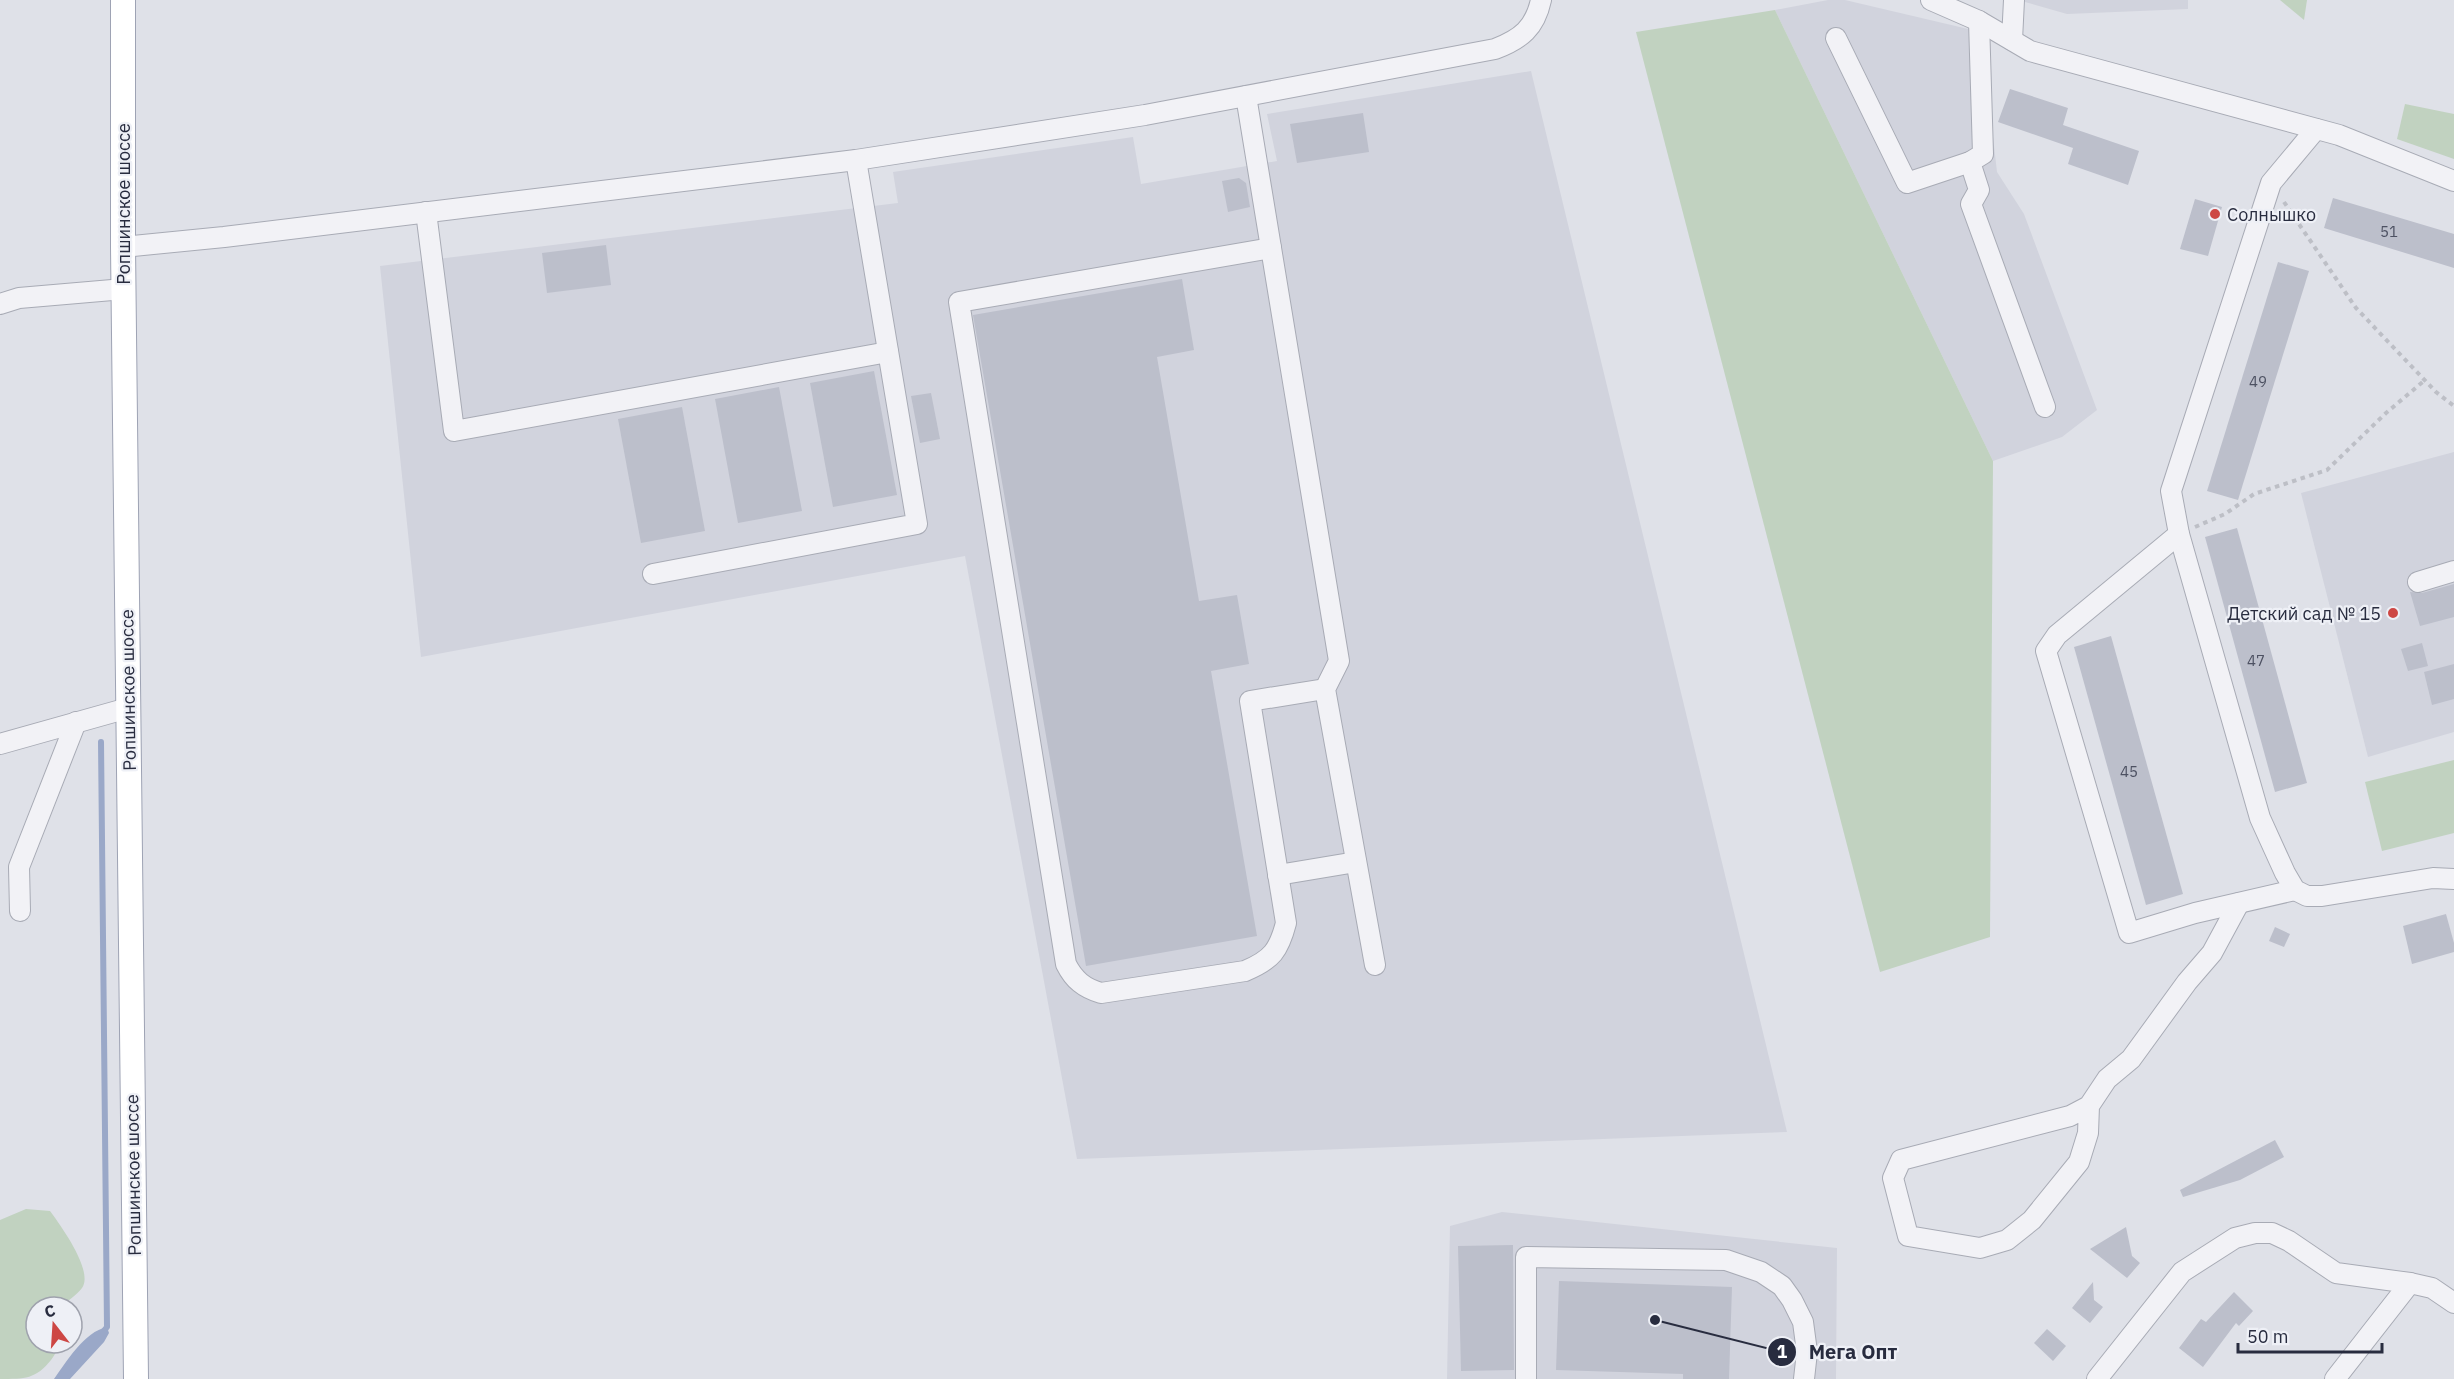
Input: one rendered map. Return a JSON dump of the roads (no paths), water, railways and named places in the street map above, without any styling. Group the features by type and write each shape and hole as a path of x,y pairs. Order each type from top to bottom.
{"main road":[{"name":"Ропшинское шоссе","path":"123,0 123,247 136,1379"}],"street":[{"path":"123,247 856,160 1145,115 1495,49 1515,41 1530,29 1538,13 1541,0"},
{"path":"1931,0 1979,21 2030,51 2339,135 2454,181"},
{"path":"2012,40 2014,0"},
{"path":"1836,38 1906,183 1970,162 1983,154 1979,21"},
{"path":"1246,96 1340,661 1325,689 1375,965"},
{"path":"2316,129 2271,183 2171,490 2179,534 2260,818 2284,873 2295,890 2307,896 2322,896 2433,878 2454,879"},
{"path":"653,574 917,524 856,160"},
{"path":"1970,162 1979,190 1971,204 2045,407"},
{"path":"426,212 454,431 888,352"},
{"path":"1271,248 959,302 1066,964 1071,975 1089,990 1101,993 1245,971 1261,964 1274,954 1286,922 1250,701 1325,689"},
{"path":"0,304 19,298 124,289"},
{"path":"2179,534 2057,635 2046,651 2129,933 2295,890"},
{"path":"2418,582 2454,571"},
{"path":"0,744 128,708"},
{"path":"20,911 19,867 76,722"},
{"path":"1278,875 1356,862"},
{"path":"2089,1106 2088,1133 2079,1162 2032,1220 2007,1240 1980,1248 1908,1236 1893,1178 1901,1160 2070,1116 2089,1106 2107,1079 2131,1059 2187,982 2212,953 2239,903"},
{"path":"2097,1379 2182,1272 2235,1238 2255,1233 2271,1233 2289,1241 2336,1273 2432,1288 2454,1303"},
{"path":"1526,1379 1526,1257 1726,1260 1761,1272 1782,1286 1803,1322 1807,1353 1804,1379"},
{"path":"2335,1379 2410,1283"}],"water":[{"path":"107,1327 109,1333 104,1342 70,1379 54,1379 71,1355 84,1355 84,1341"}],"waterway":[{"path":"101,742 107,1327 103,1332"}],"place":[{"name":"Солнышко","path":"2215,214"},
{"name":"Детский сад № 15","path":"2393,613"},
{"name":"Мега Опт","path":"1655,1320"}]}
